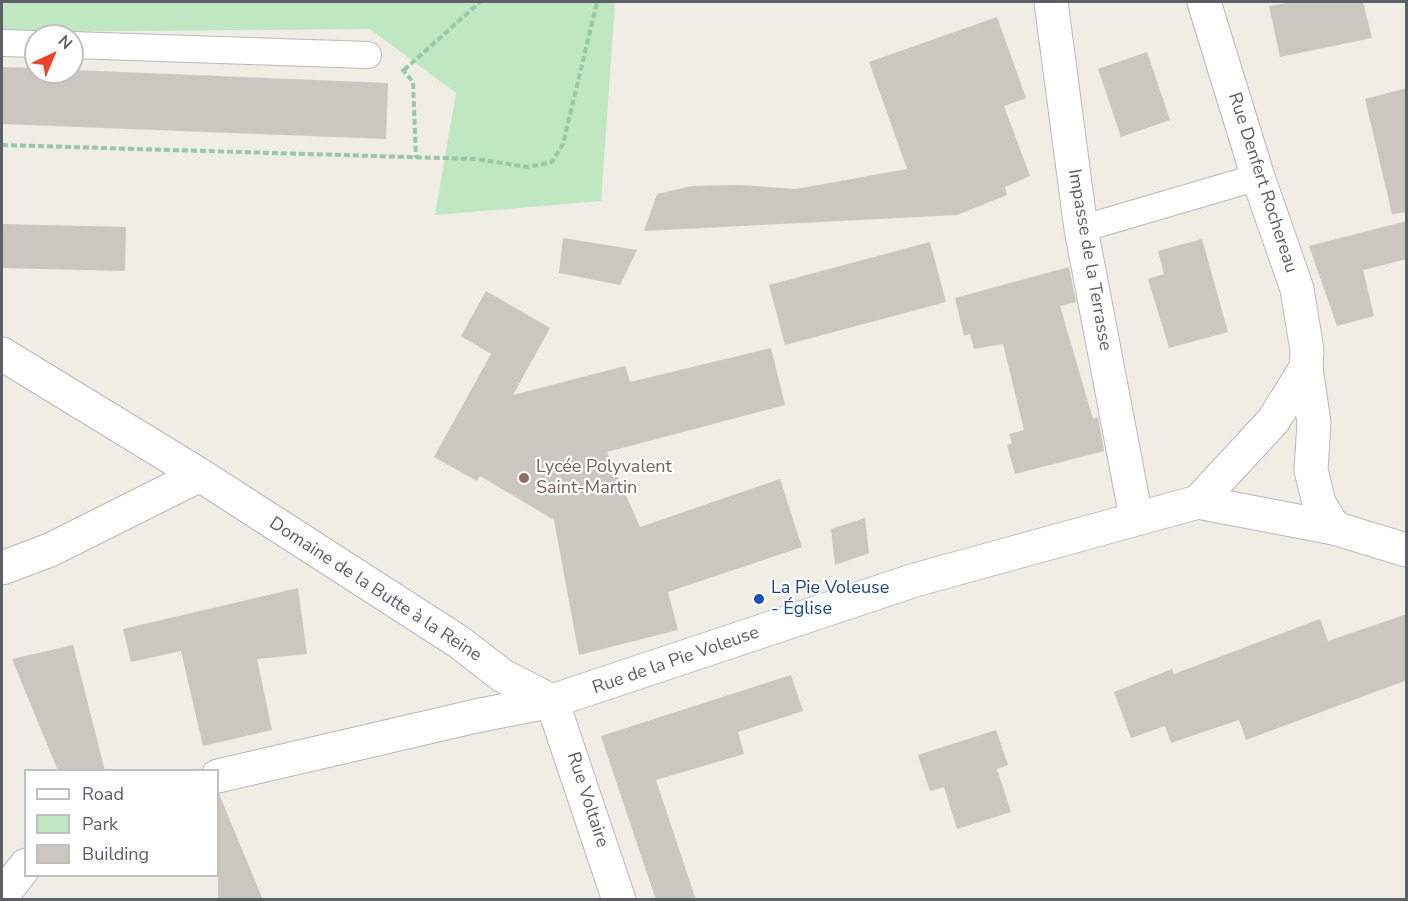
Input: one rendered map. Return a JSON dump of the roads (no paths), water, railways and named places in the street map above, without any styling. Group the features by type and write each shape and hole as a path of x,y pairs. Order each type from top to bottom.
{"street":[{"name":"Impasse de la Terrasse","path":"1051,2 1081,230 1136,517"},
{"name":"Rue Denfert Rochereau","path":"1204,2 1258,177 1297,289 1307,350 1306,368 1314,423 1311,470 1319,503 1334,528"},
{"name":"Domaine de la Butte à la Reine","path":"2,354 200,475 459,642 503,676 552,701"},
{"path":"1198,502 1273,421 1306,368"},
{"path":"2,568 50,550 200,475"},
{"path":"1198,502 1334,528 1407,550"},
{"name":"Rue de la Pie Voleuse","path":"219,776 476,716 552,701 915,580 1136,517 1198,502"},
{"name":"Rue Voltaire","path":"552,701 620,900"},
{"path":"2,896 24,868"}],"lane":[{"path":"2,42 24,43"},
{"path":"84,45 368,55"},
{"path":"1081,230 1258,177"}],"place":[{"name":"Lycée Polyvalent Saint-Martin","path":"524,478"},
{"name":"La Pie Voleuse - Église","path":"759,599"}]}
